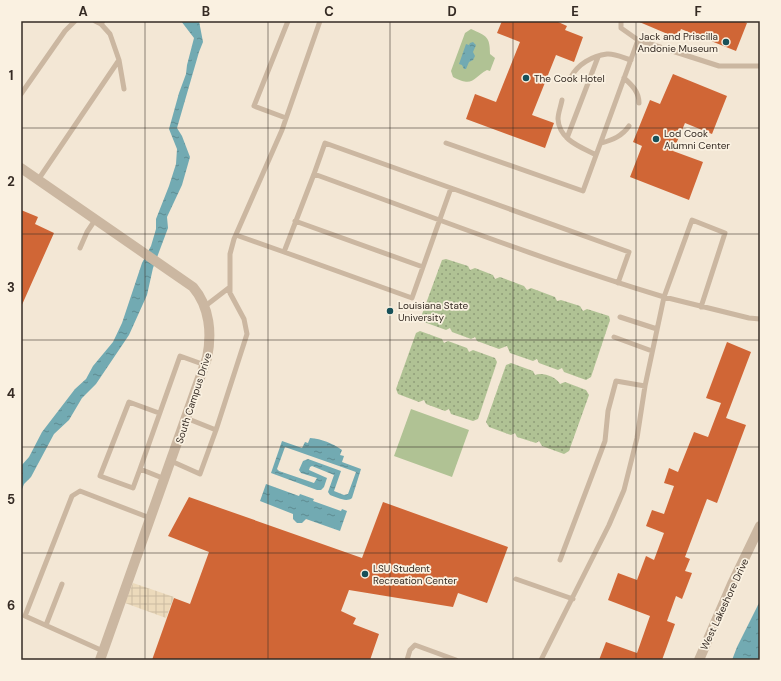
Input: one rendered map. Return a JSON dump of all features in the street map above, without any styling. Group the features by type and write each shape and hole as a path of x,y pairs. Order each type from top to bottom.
{"street":[{"name":"South Campus Drive","path":"21,168 178,276 193,288 198,293 210,326 210,339 205,366 101,656"},
{"name":"West Lakeshore Drive","path":"699,660 714,624 760,526"}],"lane":[{"path":"21,94 65,30 75,21"},
{"path":"95,21 102,22 110,34 119,60 124,88"},
{"path":"286,118 254,106 288,21"},
{"path":"171,461 200,474 216,430 247,334 244,319 230,293 230,254 236,235 286,118 320,21"},
{"path":"620,21 621,28 638,40 719,66 760,66"},
{"path":"446,143 583,191 638,40"},
{"path":"571,77 581,64 608,54 631,60"},
{"path":"567,138 598,57"},
{"path":"38,180 119,60"},
{"path":"624,78 634,87 639,96 639,103"},
{"path":"562,100 558,119 561,131 567,138 596,155"},
{"path":"601,143 614,139 625,132 629,126"},
{"path":"284,252 325,143 629,252 618,283"},
{"path":"314,174 618,283 664,297 749,318 760,319"},
{"path":"236,235 412,298 451,188"},
{"path":"80,248 87,232 95,220"},
{"path":"541,660 573,600 609,526 624,490 637,438 645,386 664,297 692,220 725,233 701,306"},
{"path":"296,221 423,267"},
{"path":"204,307 230,287"},
{"path":"620,317 657,329"},
{"path":"614,337 652,351"},
{"path":"159,413 129,402 100,476 133,488 180,356 205,366"},
{"path":"560,560 605,441 608,411 616,381 645,386"},
{"path":"186,418 216,430"},
{"path":"140,469 165,479"},
{"path":"101,656 46,625 25,616 72,496 80,491 150,518"},
{"path":"516,579 573,600"},
{"path":"46,625 62,584"},
{"path":"407,660 410,650 415,645 456,660"}],"green space":[{"path":"471,29 481,33 488,40 490,54 495,58 490,71 487,70 472,81 465,82 453,77 451,71 465,33"},
{"path":"446,259 468,266 470,270 475,268 493,275 495,279 500,277 524,286 527,290 531,288 555,297 557,301 561,300 580,306 583,311 587,309 609,316 610,320 591,377 586,380 564,372 562,368 558,370 539,363 537,359 533,361 510,353 507,346 499,349 477,341 475,337 471,339 452,332 450,328 446,330 424,322 421,317 442,260"},
{"path":"420,331 442,339 444,343 448,341 467,348 469,352 473,350 495,358 497,362 478,419 473,421 451,414 449,409 445,411 426,404 424,400 419,402 398,394 396,389 416,333"},
{"path":"511,363 533,371 535,375 542,374 556,379 560,384 565,382 586,390 589,395 569,451 564,454 542,446 539,441 536,443 517,437 515,433 511,435 489,427 486,422 506,365"},
{"path":"411,409 469,430 452,477 394,456"}],"shaded area":[{"path":"133,583 174,597 166,618 125,603"}],"water":[{"path":"181,21 199,21 203,42 177,128 182,136 190,157 182,185 167,217 168,228 153,268 147,295 129,335 96,384 82,398 69,420 54,434 31,477 24,484 21,492 21,466 29,457 42,432 75,389 86,379 93,366 113,342 122,323 142,263 151,246 156,229 156,219 176,164 177,149 169,129 186,74 194,38"},
{"path":"473,42 476,45 473,52 475,56 473,60 469,62 466,69 464,69 462,65 459,64 466,44 469,45"},
{"path":"310,438 331,443 342,450 340,455 344,456 342,462 361,469 352,498 344,500 330,495 328,492 334,475 312,466 309,470 327,478 324,487 321,490 317,490 271,473 282,441 302,448 305,442 308,443","holes":["285,447 356,472 348,494 344,495 334,491 341,471 308,459 303,461 299,470 301,473 317,478 314,483 277,469"]},
{"path":"266,484 299,496 300,494 314,499 313,501 341,511 342,509 347,511 340,531 306,519 302,523 297,523 293,519 293,514 260,501"},
{"path":"760,601 760,660 732,660 737,647"}],"building":[{"name":"The Cook Hotel","path":"502,21 556,21 567,26 565,30 583,37 574,62 556,55 532,115 554,123 545,148 466,119 475,94 496,102 520,42 497,33"},
{"name":"Jack and Priscilla Andonie Museum","path":"637,21 742,21 747,23 736,51 681,29 677,38"},
{"name":"Lod Cook Alumni Center","path":"673,74 727,96 712,134 685,123 673,151 703,162 689,200 630,177 642,146 633,142 650,100 660,104"},
{"path":"21,210 38,217 35,224 54,233 21,307"},
{"path":"727,342 751,352 726,418 746,425 717,503 707,499 685,557 690,559 685,571 692,573 682,599 676,596 667,621 675,624 662,660 599,660 606,642 637,653 650,616 608,600 618,573 637,580 646,556 654,560 664,533 646,526 652,510 664,514 674,486 664,483 669,468 678,472 694,432 708,437 721,403 706,398"},
{"name":"LSU Student Recreation Center","path":"189,497 362,558 383,502 508,547 487,603 458,593 453,607 349,590 341,611 356,618 353,624 379,634 370,660 152,660 174,598 190,604 209,552 168,536"}],"place":[{"name":"Jack and Priscilla Andonie Museum","path":"726,42"},
{"name":"The Cook Hotel","path":"526,78"},
{"name":"Lod Cook Alumni Center","path":"656,139"},
{"name":"Louisiana State University","path":"390,311"},
{"name":"LSU Student Recreation Center","path":"365,574"}]}
